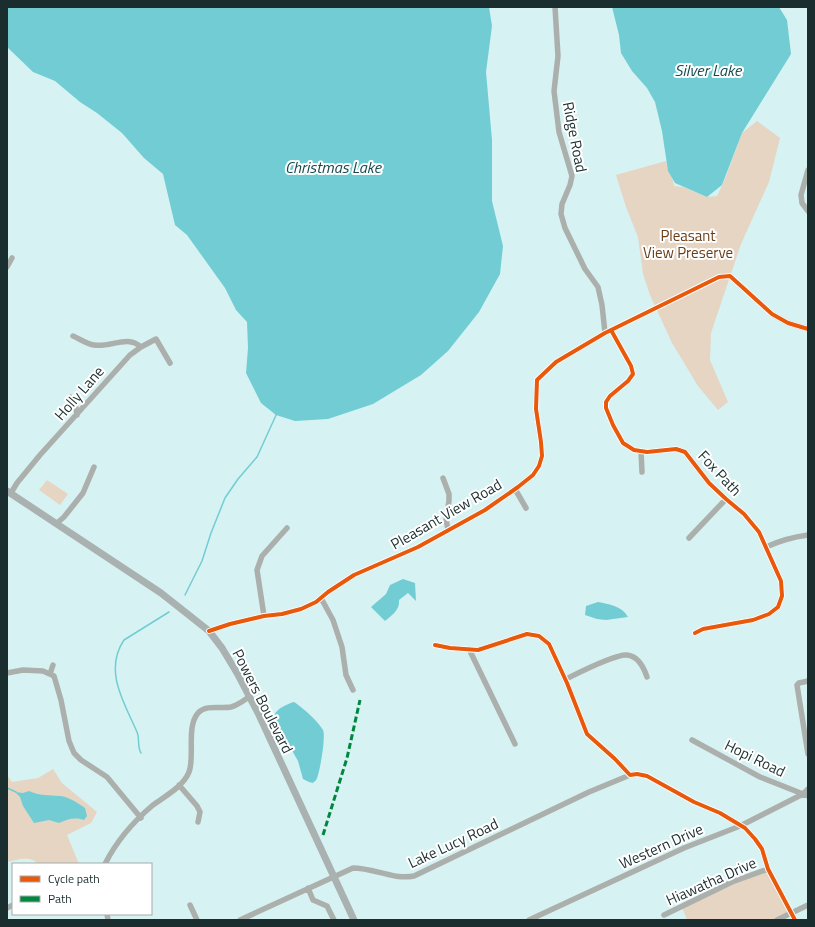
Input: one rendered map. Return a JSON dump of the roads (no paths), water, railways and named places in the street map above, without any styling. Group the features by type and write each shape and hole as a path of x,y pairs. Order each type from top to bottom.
{"main road":[{"name":"Powers Boulevard","path":"9,492 161,593 209,631 222,648 237,673 354,920"}],"street":[{"name":"Ridge Road","path":"556,7 558,56 554,91 559,132 572,176 562,204 561,214 565,228 585,269 598,287 602,305 605,333"},
{"path":"808,170 801,195 802,203 808,211"},
{"path":"7,267 12,258"},
{"name":"Pleasant View Road","path":"209,631 230,624 301,609 316,602 354,575 418,547 485,510 515,489 533,475 542,456 536,409 537,380 556,362 605,333 719,277 730,276 772,314 788,324 808,329"},
{"name":"Fox Path","path":"611,330 631,366 633,374 628,382 610,396 606,402 606,408 613,425 623,443 634,450 647,452 676,449 685,452 709,483 744,514 759,532 781,581 782,596 778,607 769,614 753,620 702,629 695,633"},
{"path":"73,336 95,345 128,340 137,343 141,347"},
{"name":"Holly Lane","path":"9,492 121,363 141,347 156,339 170,363"},
{"path":"70,398 75,402 77,415"},
{"path":"641,451 642,472"},
{"path":"56,524 64,517 83,493 94,467"},
{"path":"443,478 449,494 446,519 448,530"},
{"path":"515,489 526,508"},
{"path":"689,538 726,499"},
{"path":"264,616 257,570 262,556 287,528"},
{"path":"766,548 778,542 808,535"},
{"path":"321,598 333,620 342,647 346,675 353,690"},
{"path":"435,645 450,648 478,650 527,634 539,636 549,644 566,679 587,734 615,759 630,776 637,774 647,776 694,802 720,813 740,826 755,839 762,849 768,868 795,920"},
{"path":"470,649 515,744"},
{"path":"566,679 595,665 622,655 631,656 636,659 644,668 647,677"},
{"path":"50,674 53,665"},
{"path":"7,673 23,670 43,670 54,676 69,741 74,753 81,760 107,777 141,818"},
{"path":"808,681 797,685 808,754"},
{"path":"106,863 111,852 130,828 152,806 179,785 189,772 191,739 194,723 198,713 206,708 231,707 249,697"},
{"name":"Hopi Road","path":"692,740 760,778 806,795"},
{"name":"Lake Lucy Road","path":"240,920 353,868 361,868 405,878 414,876 589,792 630,776"},
{"path":"179,785 200,812 198,822"},
{"name":"Western Drive","path":"529,920 684,848 740,826 806,795 808,789"},
{"name":"Hiawatha Drive","path":"664,915 732,882 768,868"},
{"path":"308,888 313,900 327,906 334,920"},
{"path":"190,904 198,920"},
{"path":"777,920 808,905"}],"water":[{"name":"Christmas Lake","path":"7,7 489,7 492,26 486,72 492,140 492,201 503,246 500,274 479,312 448,351 421,375 373,404 328,419 295,421 276,415 261,403 246,373 248,348 247,322 236,310 225,288 187,235 175,225 163,174 144,158 122,133 97,113 80,102 55,81 33,72 7,47"},
{"name":"Silver Lake","path":"612,7 779,7 787,20 791,54 742,133 722,185 707,197 675,183 668,171 662,131 655,102 647,88 632,71 621,53 619,35"},
{"path":"403,579 415,583 416,601 408,593 399,600 397,609 385,621 371,607 386,594 390,585"},
{"path":"598,602 619,608 628,617 606,620 585,615 586,606"},
{"path":"294,702 310,714 324,733 321,761 317,778 313,783 303,779 298,761 282,733 274,715 278,710"},
{"path":"29,791 40,795 60,796 70,799 85,808 87,816 84,820 71,819 59,823 49,820 34,823 23,806 20,797 15,792 23,793"}],"waterway":[{"path":"185,595 202,561 225,498 238,479 257,457 277,413"},
{"path":"141,753 137,732 118,687 115,664 118,652 124,640 169,612"},
{"path":"7,788 16,792"}],"park label":[{"name":"Pleasant View Preserve","path":"688,244"}]}
